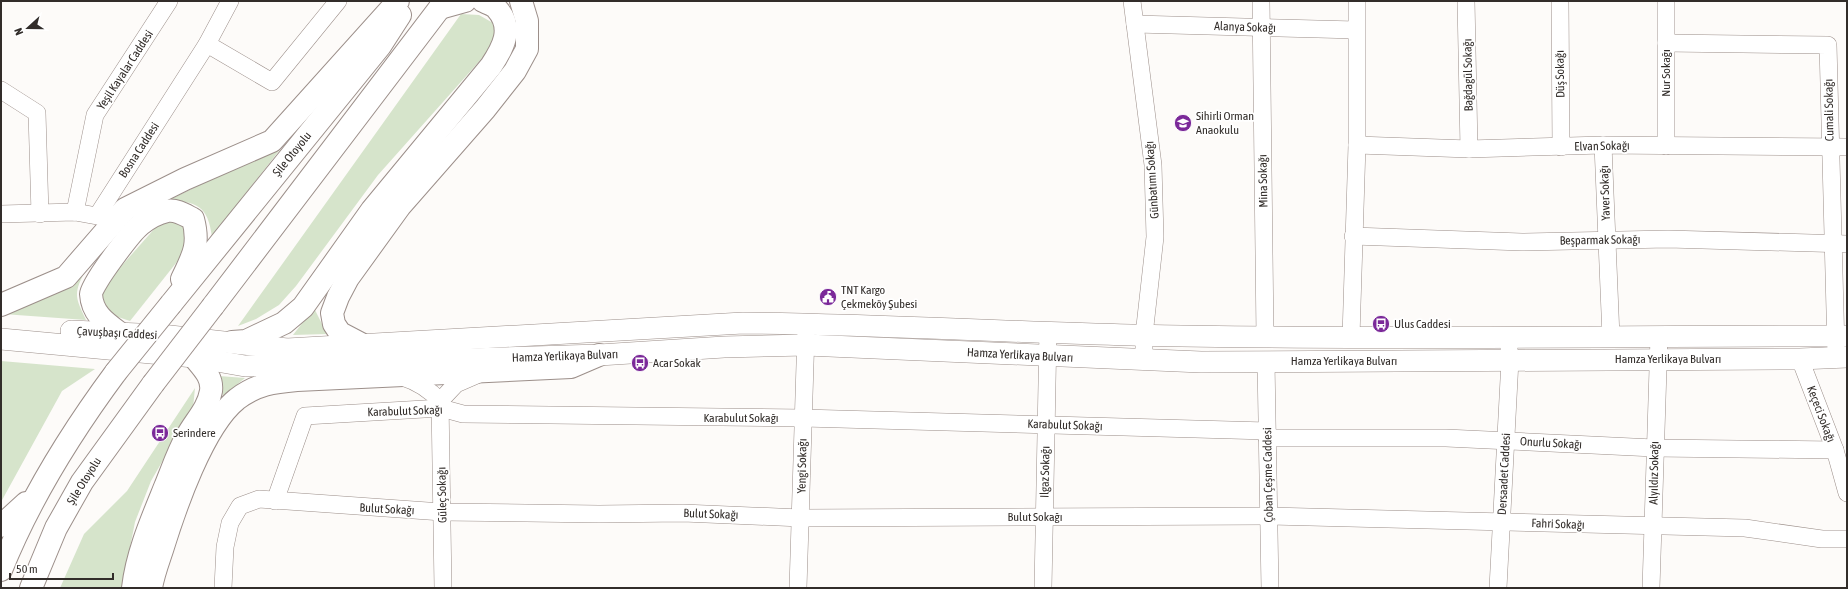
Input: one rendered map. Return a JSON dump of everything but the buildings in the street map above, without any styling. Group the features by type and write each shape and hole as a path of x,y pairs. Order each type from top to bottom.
{"highway":[{"path":"1,305 66,277 125,209 185,179 272,140 398,1"},
{"name":"Şile Otoyolu","path":"36,494 74,430 116,372 380,46 410,1"},
{"path":"442,5 465,1"},
{"path":"232,342 246,341 284,323 303,307 372,210 491,66 506,41 505,23 496,8 483,1"},
{"path":"361,344 340,333 334,324 332,313 338,297 348,278 400,206 485,109 515,71 527,49 527,21 521,1"},
{"name":"Şile Otoyolu","path":"31,588 39,578 56,528 82,482 153,384 442,5"},
{"path":"121,334 98,316 93,304 91,292 99,277 140,225 156,215 169,211 181,212 193,219 197,240 192,256 171,304"},
{"path":"151,588 169,526 195,461 215,424 236,400 253,389 269,382 571,367 599,355"},
{"path":"133,588 135,574 146,534 178,455 187,436 208,404 212,390 208,374 194,357"},
{"path":"1,526 36,494"},
{"path":"1,570 5,554 36,494"}],"main road":[{"name":"Hamza Yerlikaya Bulvarı","path":"232,342 286,349 743,323 1144,335 1351,337 1842,336"},
{"name":"Çavuşbaşı Caddesi","path":"1,327 161,335 232,342"},
{"name":"Çavuşbaşı Caddesi","path":"1,339 194,357"},
{"name":"Hamza Yerlikaya Bulvarı","path":"194,357 245,366 599,355 724,347 806,345 1048,357 1266,362 1800,359 1841,357"}],"street":[{"name":"Yeşil Kayalar Caddesi","path":"75,212 95,115 168,1"},
{"name":"Bosna Caddesi","path":"1,214 75,212 97,216 207,44 230,1"},
{"name":"Günbatımı Sokağı","path":"1132,1 1153,166 1154,189 1155,237 1144,335 1144,360"},
{"name":"Mina Sokağı","path":"1261,1 1265,336"},
{"path":"1351,337 1353,236 1358,145 1356,30 1357,1"},
{"name":"Bağdagül Sokağı","path":"1466,1 1469,149"},
{"name":"Düş Sokağı","path":"1560,1 1560,146"},
{"name":"Nur Sokağı","path":"1666,1 1666,146"},
{"path":"207,44 272,82 334,2"},
{"name":"Alanya Sokağı","path":"1135,24 1356,30"},
{"name":"Cumali Sokağı","path":"1666,43 1828,45 1830,147 1840,244 1841,357"},
{"path":"1,90 37,113 40,214"},
{"name":"Elvan Sokağı","path":"1358,145 1469,149 1603,145 1847,147"},
{"name":"Yaver Sokağı","path":"1603,145 1611,337"},
{"name":"Beşparmak Sokağı","path":"1353,236 1522,242 1668,239 1840,244"},
{"name":"Yengi Sokağı","path":"798,588 806,324"},
{"name":"Ilgaz Sokağı","path":"1043,588 1048,332"},
{"name":"Dersaadet Caddesi","path":"1498,588 1510,360 1508,337"},
{"name":"Alyıldız Sokağı","path":"1651,588 1654,448 1659,337"},
{"name":"Keçeci Sokağı","path":"1800,359 1835,450 1846,484"},
{"name":"Çoban Çeşme Caddesi","path":"1266,362 1270,588"},
{"path":"398,375 417,382 429,390 441,405 456,384 472,376 488,371"},
{"name":"Karabulut Sokağı","path":"275,501 305,416 441,405 463,414 803,418 1046,425 1267,435"},
{"name":"Güleç Sokağı","path":"441,405 443,588"},
{"name":"Onurlu Sokağı","path":"1267,435 1446,438 1654,448 1835,450"},
{"name":"Bulut Sokağı","path":"223,588 225,547 230,524 240,506 258,500 442,512 599,514 683,513 801,518 1269,516"},
{"name":"Fahri Sokağı","path":"1269,516 1653,527 1745,528 1822,539 1847,539"}],"green space":[{"path":"461,14 479,15 493,23 496,29 492,47 378,175 296,286 279,305 256,319 238,326"},
{"path":"285,143 212,237 208,218 199,207 186,202 167,201"},
{"path":"167,221 180,221 186,226 184,253 130,321 109,314 101,306 101,289 156,227"},
{"path":"84,273 78,287 77,296 86,320 3,314"},
{"path":"314,308 327,334 293,335"},
{"path":"1,361 95,369 62,391 1,502"},
{"path":"219,376 245,378 223,396"},
{"path":"195,388 193,408 151,481 135,522 122,588 60,588 84,534 127,491"}],"place":[{"name":"Sihirli Orman Anaokulu","path":"1183,123"},
{"name":"TNT Kargo Çekmeköy Şubesi","path":"828,297"},
{"name":"Ulus Caddesi","path":"1381,324"},
{"name":"Acar Sokak","path":"640,363"},
{"name":"Serindere","path":"160,433"}]}
